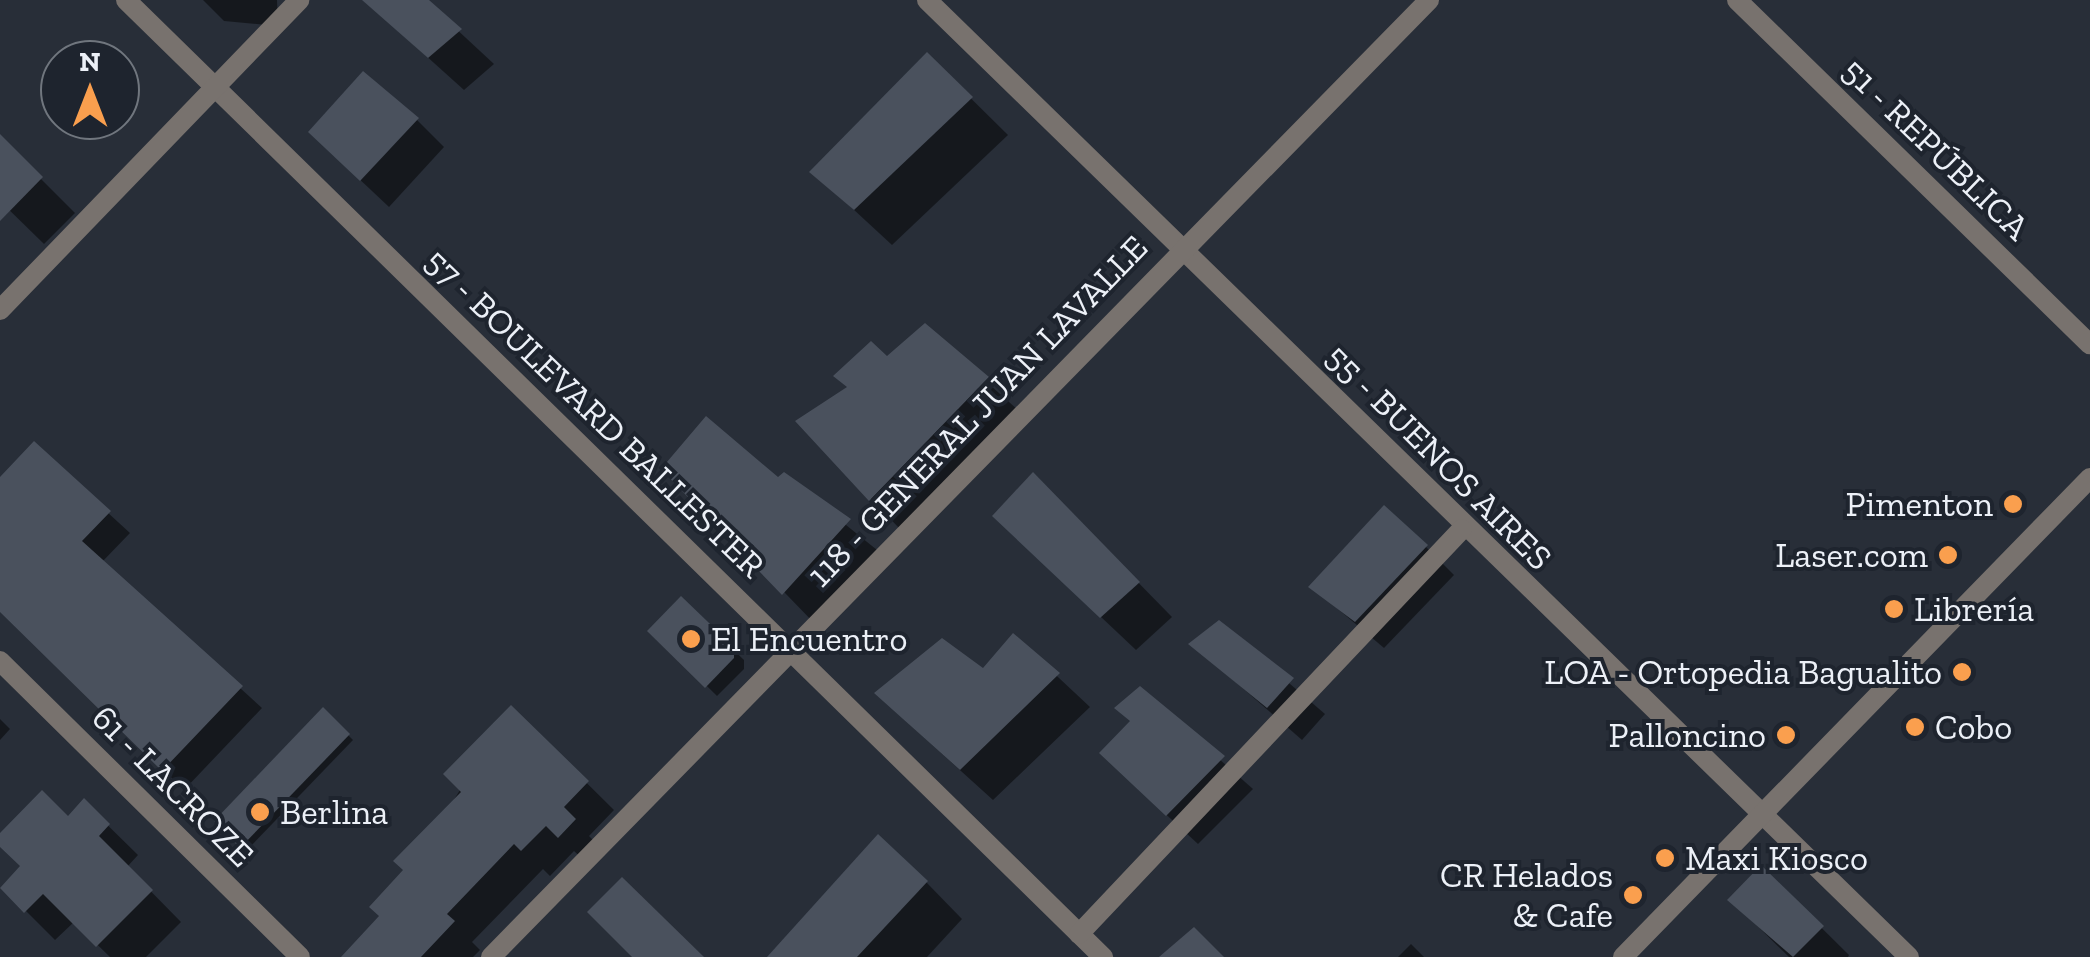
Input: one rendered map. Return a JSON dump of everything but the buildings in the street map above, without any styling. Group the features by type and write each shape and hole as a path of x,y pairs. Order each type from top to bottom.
{"street":[{"name":"57 - BOULEVARD BALLESTER","path":"126,0 1103,957"},
{"path":"0,310 299,0"},
{"name":"55 - BUENOS AIRES","path":"927,0 1182,247 1462,529 1909,957"},
{"name":"118 - GENERAL JUAN LAVALLE","path":"491,957 1182,247 1429,0"},
{"name":"51 - REPÚBLICA","path":"1737,0 2090,344"},
{"path":"1623,957 2090,478"},
{"path":"1079,934 1462,529"},
{"name":"61 - LACROZE","path":"0,661 300,957"}],"place":[{"name":"Pimenton","path":"2013,504"},
{"name":"Laser.com","path":"1948,555"},
{"name":"Librería","path":"1894,609"},
{"name":"El Encuentro","path":"691,639"},
{"name":"LOA - Ortopedia Bagualito","path":"1962,672"},
{"name":"Cobo","path":"1915,727"},
{"name":"Palloncino","path":"1786,735"},
{"name":"Berlina","path":"260,812"},
{"name":"Maxi Kiosco","path":"1665,858"},
{"name":"CR Helados & Cafe","path":"1633,895"}]}
